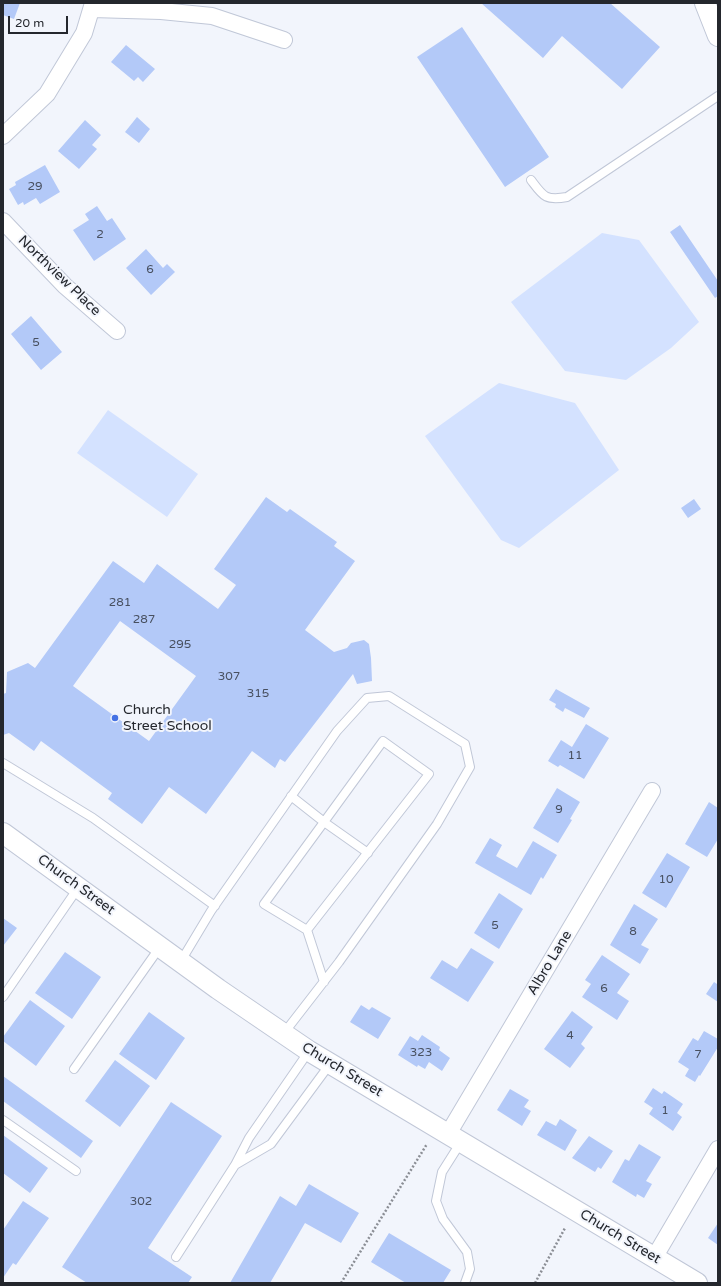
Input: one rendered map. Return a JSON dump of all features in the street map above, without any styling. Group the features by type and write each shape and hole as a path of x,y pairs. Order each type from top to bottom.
{"street":[{"path":"706,3 718,36"},
{"path":"3,136 47,94 84,33 92,6 212,16 284,40"},
{"name":"Northview Place","path":"3,221 65,286 117,331"},
{"name":"Albro Lane","path":"449,1135 652,791"},
{"name":"Church Street","path":"3,833 283,1034 309,1051 697,1283"},
{"path":"654,1258 718,1148"}],"lane":[{"path":"532,180 542,195 554,199 567,197 718,96"},
{"path":"181,961 215,906 291,796 337,731 367,698 389,696 465,744 470,767 437,824 324,982 283,1034"},
{"path":"307,930 429,774 383,741 264,904 307,930 324,982"},
{"path":"3,763 94,818 215,906"},
{"path":"291,796 324,822 368,853"},
{"path":"4,994 78,887"},
{"path":"74,1069 161,947"},
{"path":"176,1257 235,1165 249,1138 309,1051"},
{"path":"235,1165 271,1144 330,1064"},
{"path":"3,1120 76,1171"},
{"path":"449,1135 436,1201 443,1219 467,1252 470,1268 466,1283"}],"path":[{"path":"341,1283 449,1135"},
{"path":"535,1283 574,1210"}],"shaded area":[{"path":"602,233 639,240 699,322 671,348 626,380 565,371 511,302"},
{"path":"499,383 575,403 619,470 519,548 501,540 425,436"},
{"path":"108,410 198,474 167,517 77,453"}],"building":[{"path":"3,3 20,3 14,19 3,15"},
{"path":"481,3 610,3 660,47 622,89 562,36 543,58"},
{"path":"462,27 549,157 505,187 417,57"},
{"path":"126,45 155,69 143,82 138,77 134,81 111,62"},
{"path":"137,117 150,129 139,143 125,132"},
{"path":"85,120 101,135 92,145 97,149 79,169 58,151"},
{"path":"45,165 60,192 40,204 36,198 24,205 23,202 18,205 9,189 16,185 15,182"},
{"path":"97,206 107,221 112,218 126,239 94,261 73,230 89,220 85,214"},
{"path":"680,225 718,281 718,296 715,298 670,232"},
{"path":"146,249 163,268 167,264 175,272 151,295 126,268"},
{"path":"31,316 62,352 41,370 11,334"},
{"path":"266,497 287,512 290,509 337,542 334,546 355,561 305,630 334,652 347,648 351,643 364,640 369,644 372,681 357,684 353,674 285,762 280,759 275,768 252,751 206,814 169,787 142,824 108,799 112,793 41,741 34,751 9,733 3,735 3,694 6,693 7,672 28,663 35,668 113,561 144,583 157,564 218,609 236,585 214,569","holes":["120,621 196,676 149,741 73,686"]},
{"path":"694,499 701,509 688,518 681,508"},
{"path":"556,689 590,708 584,718 565,708 563,712 555,707 556,704 549,700"},
{"path":"586,724 609,738 584,779 560,765 558,767 548,761 561,740 572,747"},
{"path":"557,788 580,802 570,819 572,820 558,843 533,828"},
{"path":"709,802 718,808 718,839 707,857 685,844"},
{"path":"490,838 502,845 496,856 517,868 533,841 557,855 543,879 541,877 531,895 475,863"},
{"path":"667,853 690,867 666,908 642,893"},
{"path":"499,893 523,909 499,949 474,933"},
{"path":"634,904 658,919 641,945 649,949 640,964 610,945"},
{"path":"3,918 17,928 3,946"},
{"path":"471,948 494,962 468,1002 430,978 442,960 457,969"},
{"path":"65,952 101,977 72,1019 35,993"},
{"path":"602,955 630,974 617,993 629,1001 617,1020 582,997 591,984 585,980"},
{"path":"714,982 717,984 718,982 718,1002 706,994"},
{"path":"30,1000 65,1026 36,1066 3,1041 3,1037"},
{"path":"361,1005 369,1010 372,1007 391,1018 378,1039 350,1022"},
{"path":"572,1011 593,1027 581,1044 585,1048 570,1068 544,1049"},
{"path":"149,1012 185,1038 156,1080 119,1054"},
{"path":"704,1031 718,1039 718,1047 695,1082 685,1076 689,1069 678,1062 693,1038 698,1041"},
{"path":"422,1035 440,1047 439,1050 450,1058 442,1071 429,1062 425,1069 418,1065 417,1067 398,1055 410,1036 418,1041"},
{"path":"115,1060 150,1086 120,1127 85,1101"},
{"path":"3,1076 93,1141 81,1158 3,1101"},
{"path":"653,1088 662,1094 664,1091 683,1104 677,1113 682,1117 673,1131 649,1114 653,1108 644,1102"},
{"path":"510,1089 529,1100 524,1107 531,1111 522,1126 497,1110"},
{"path":"171,1102 222,1136 148,1248 192,1277 188,1283 87,1283 62,1267"},
{"path":"560,1119 577,1130 565,1151 537,1135 546,1121 556,1126"},
{"path":"3,1135 48,1168 30,1193 3,1173"},
{"path":"589,1136 613,1151 601,1169 598,1167 595,1172 572,1158"},
{"path":"639,1144 661,1157 646,1181 652,1184 644,1198 637,1194 636,1197 612,1182 625,1159 629,1161"},
{"path":"309,1184 359,1213 341,1243 305,1223 270,1283 230,1283 280,1196 296,1206"},
{"path":"23,1201 49,1218 16,1265 13,1263 3,1278 3,1230"},
{"path":"718,1223 718,1245 708,1238"},
{"path":"389,1233 451,1270 443,1283 406,1283 371,1262"}],"place":[{"name":"Church Street School","path":"115,718"}]}
